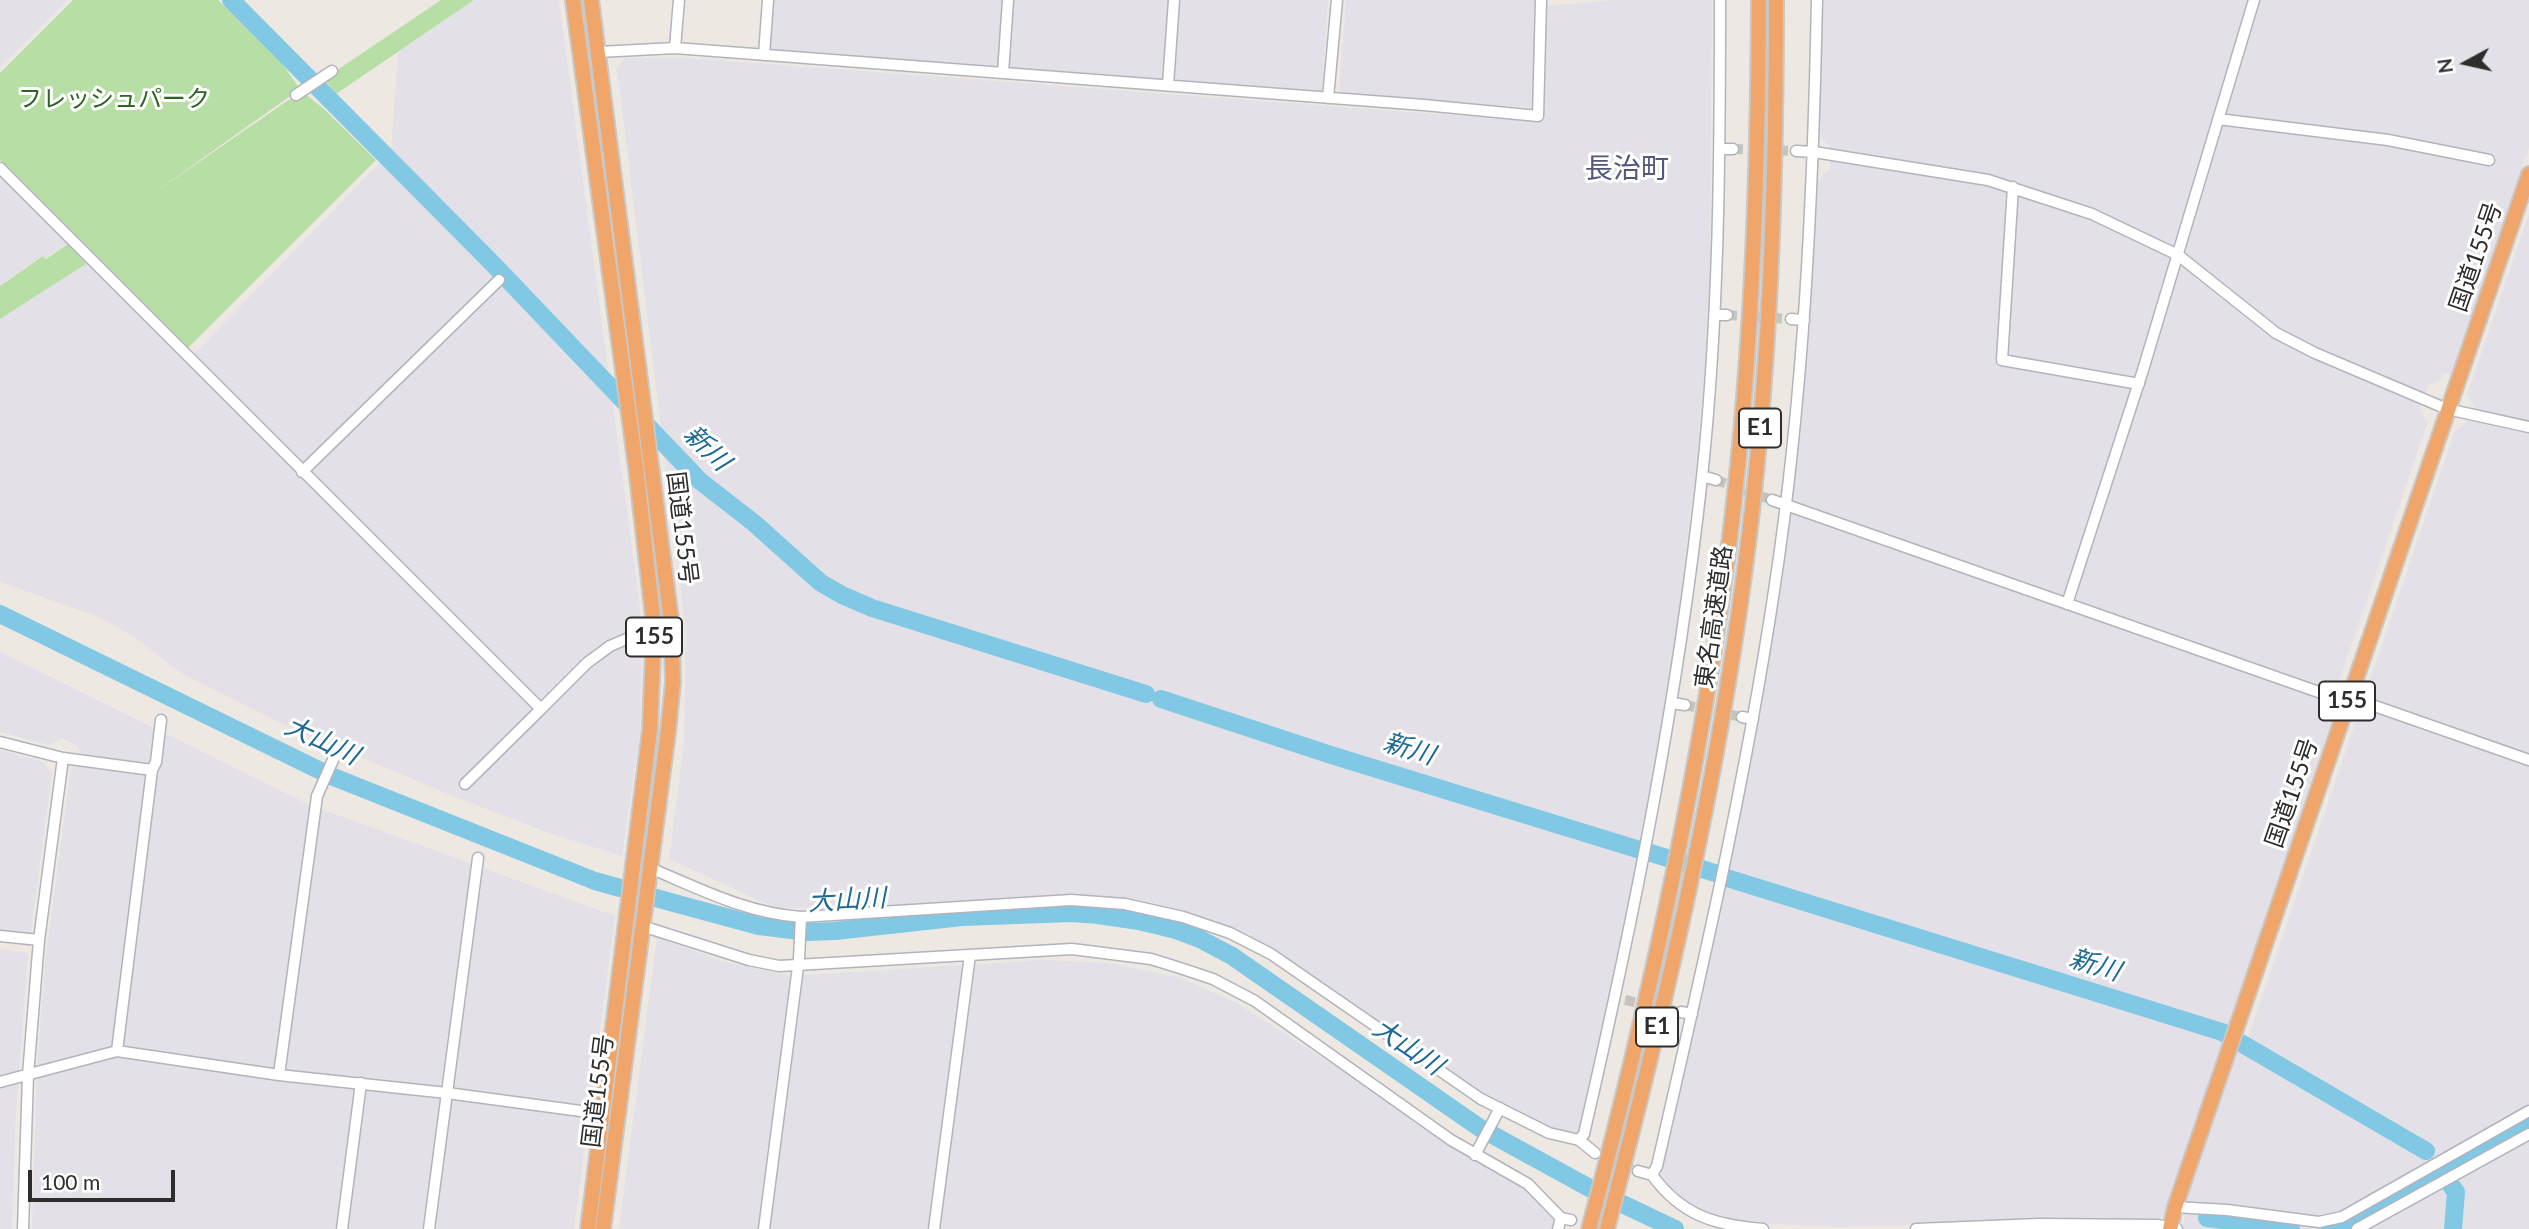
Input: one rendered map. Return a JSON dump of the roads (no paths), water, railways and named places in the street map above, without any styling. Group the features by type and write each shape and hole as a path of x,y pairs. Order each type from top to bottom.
{"highway":[{"name":"国道155号","path":"573,0 629,414 654,626 650,729 588,1229"},
{"name":"国道155号","path":"591,0 671,620 673,682 603,1229"},
{"name":"東名高速道路","path":"1591,1222 1630,1073 1679,848 1719,620 1744,398 1759,114 1759,0"},
{"name":"東名高速道路","path":"1608,1226 1623,1173 1708,797 1745,567 1756,467 1772,242 1776,0"},
{"name":"国道155号","path":"2173,1229 2175,1208 2529,174"}],"street":[{"path":"675,48 679,0"},
{"path":"764,54 768,0"},
{"path":"1003,73 1008,0"},
{"path":"1168,85 1174,0"},
{"path":"1328,98 1337,0"},
{"path":"598,52 675,48 764,54 1538,116 1541,0"},
{"path":"1580,1140 1584,1134 1620,999 1672,703 1702,476 1715,315 1720,149 1720,0"},
{"path":"1652,1175 1657,1166 1720,887 1747,718 1774,590 1804,320 1814,152 1817,0"},
{"path":"2067,604 2139,384 2254,0"},
{"path":"296,95 332,71"},
{"path":"2218,119 2388,140 2489,160"},
{"path":"1720,149 1733,149"},
{"path":"1796,151 1975,178 2013,187 2092,214 2178,255 2276,333 2315,353 2447,409 2529,427"},
{"path":"0,168 541,709"},
{"path":"2013,187 2002,360 2139,384"},
{"path":"302,472 499,280"},
{"path":"1715,315 1727,316"},
{"path":"1791,319 1804,320"},
{"path":"1702,476 1716,480"},
{"path":"1772,500 2067,604 2529,760"},
{"path":"465,784 587,663 610,646 671,620"},
{"path":"1672,703 1685,705"},
{"path":"117,1051 152,770 156,762 161,720"},
{"path":"0,743 63,758 152,770"},
{"path":"279,1075 318,792 336,755"},
{"path":"23,1229 28,1075 38,940 63,758"},
{"path":"429,1229 478,858"},
{"path":"650,868 739,905 771,915 801,920 1071,900 1125,904 1183,917 1230,933 1271,954 1481,1100 1549,1133 1580,1140 1595,1153"},
{"path":"764,1229 799,962 801,920"},
{"path":"642,926 748,960 779,966 799,962 1072,949 1151,959 1213,979 1255,1001 1476,1153 1528,1184 1566,1219 1558,1229"},
{"path":"0,936 38,940"},
{"path":"934,1229 970,955"},
{"path":"1681,1012 1692,1014"},
{"path":"0,1082 117,1051 279,1075 447,1093 603,1114"},
{"path":"342,1229 361,1083"},
{"path":"1476,1153 1499,1110"},
{"path":"2175,1208 2227,1210 2319,1222 2342,1217 2529,1111"},
{"path":"2357,1229 2529,1134"},
{"path":"1638,1171 1652,1175 1664,1192 1692,1213 1734,1227 1763,1229"},
{"path":"1916,1229 2039,1224 2158,1225 2173,1229"}],"waterway":[{"name":"新川","path":"231,0 493,264 700,481 754,523 821,583 872,608 1146,694"},
{"name":"大山川","path":"0,614 331,776 595,881 759,926 808,932 835,931 962,917 1072,913 1139,921 1176,930 1232,956 1480,1128 1595,1191 1675,1229"},
{"name":"新川","path":"1161,699 1331,755 1640,850"},
{"name":"新川","path":"1651,853 1718,874"},
{"name":"新川","path":"1727,878 2222,1032 2426,1151"},
{"path":"2330,1229 2342,1226 2529,1121"},
{"path":"2450,1184 2456,1192 2453,1229"},
{"path":"2207,1218 2291,1229"}],"tunnel":[{"path":"1733,149 1796,151"},
{"path":"1727,315 1791,319"},
{"path":"1716,480 1772,500"},
{"path":"1685,705 1742,717"},
{"path":"1625,1000 1681,1012"},
{"path":"1595,1153 1638,1171"}],"district":[{"name":"長治町","path":"1627,169"}],"park label":[{"name":"フレッシュパーク","path":"114,99"}]}
